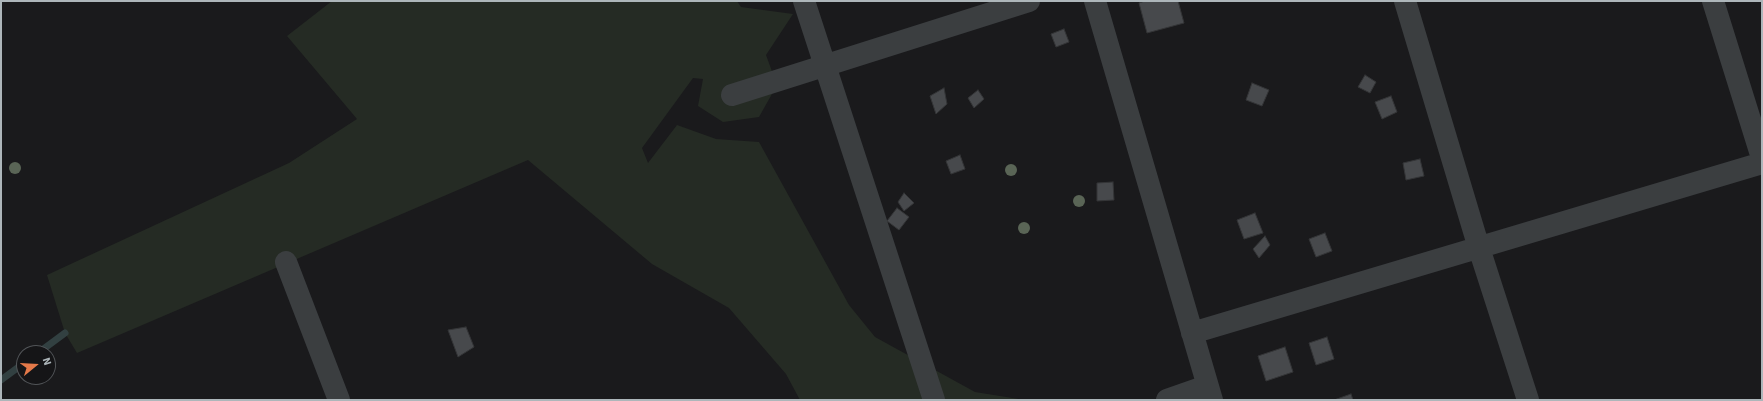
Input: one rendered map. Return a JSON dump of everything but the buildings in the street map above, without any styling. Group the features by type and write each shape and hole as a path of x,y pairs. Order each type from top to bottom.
{"street":[{"path":"804,1 934,400"},
{"path":"732,95 1030,1"},
{"path":"1095,1 1209,393 1167,400"},
{"path":"1405,1 1479,248 1528,400"},
{"path":"1713,1 1762,158"},
{"path":"1192,333 1762,163"},
{"path":"286,262 339,400"}],"shaded area":[{"path":"332,1 737,1 741,7 793,14 766,55 777,85 759,117 723,122 698,106 703,79 693,78 642,148 648,163 677,125 716,139 759,142 849,305 875,337 975,392 1025,400 800,400 786,374 729,308 652,264 528,160 77,353 65,333 47,275 289,163 357,119 287,36"}],"waterway":[{"path":"49,345 65,333"},
{"path":"1,380 16,369"}]}
